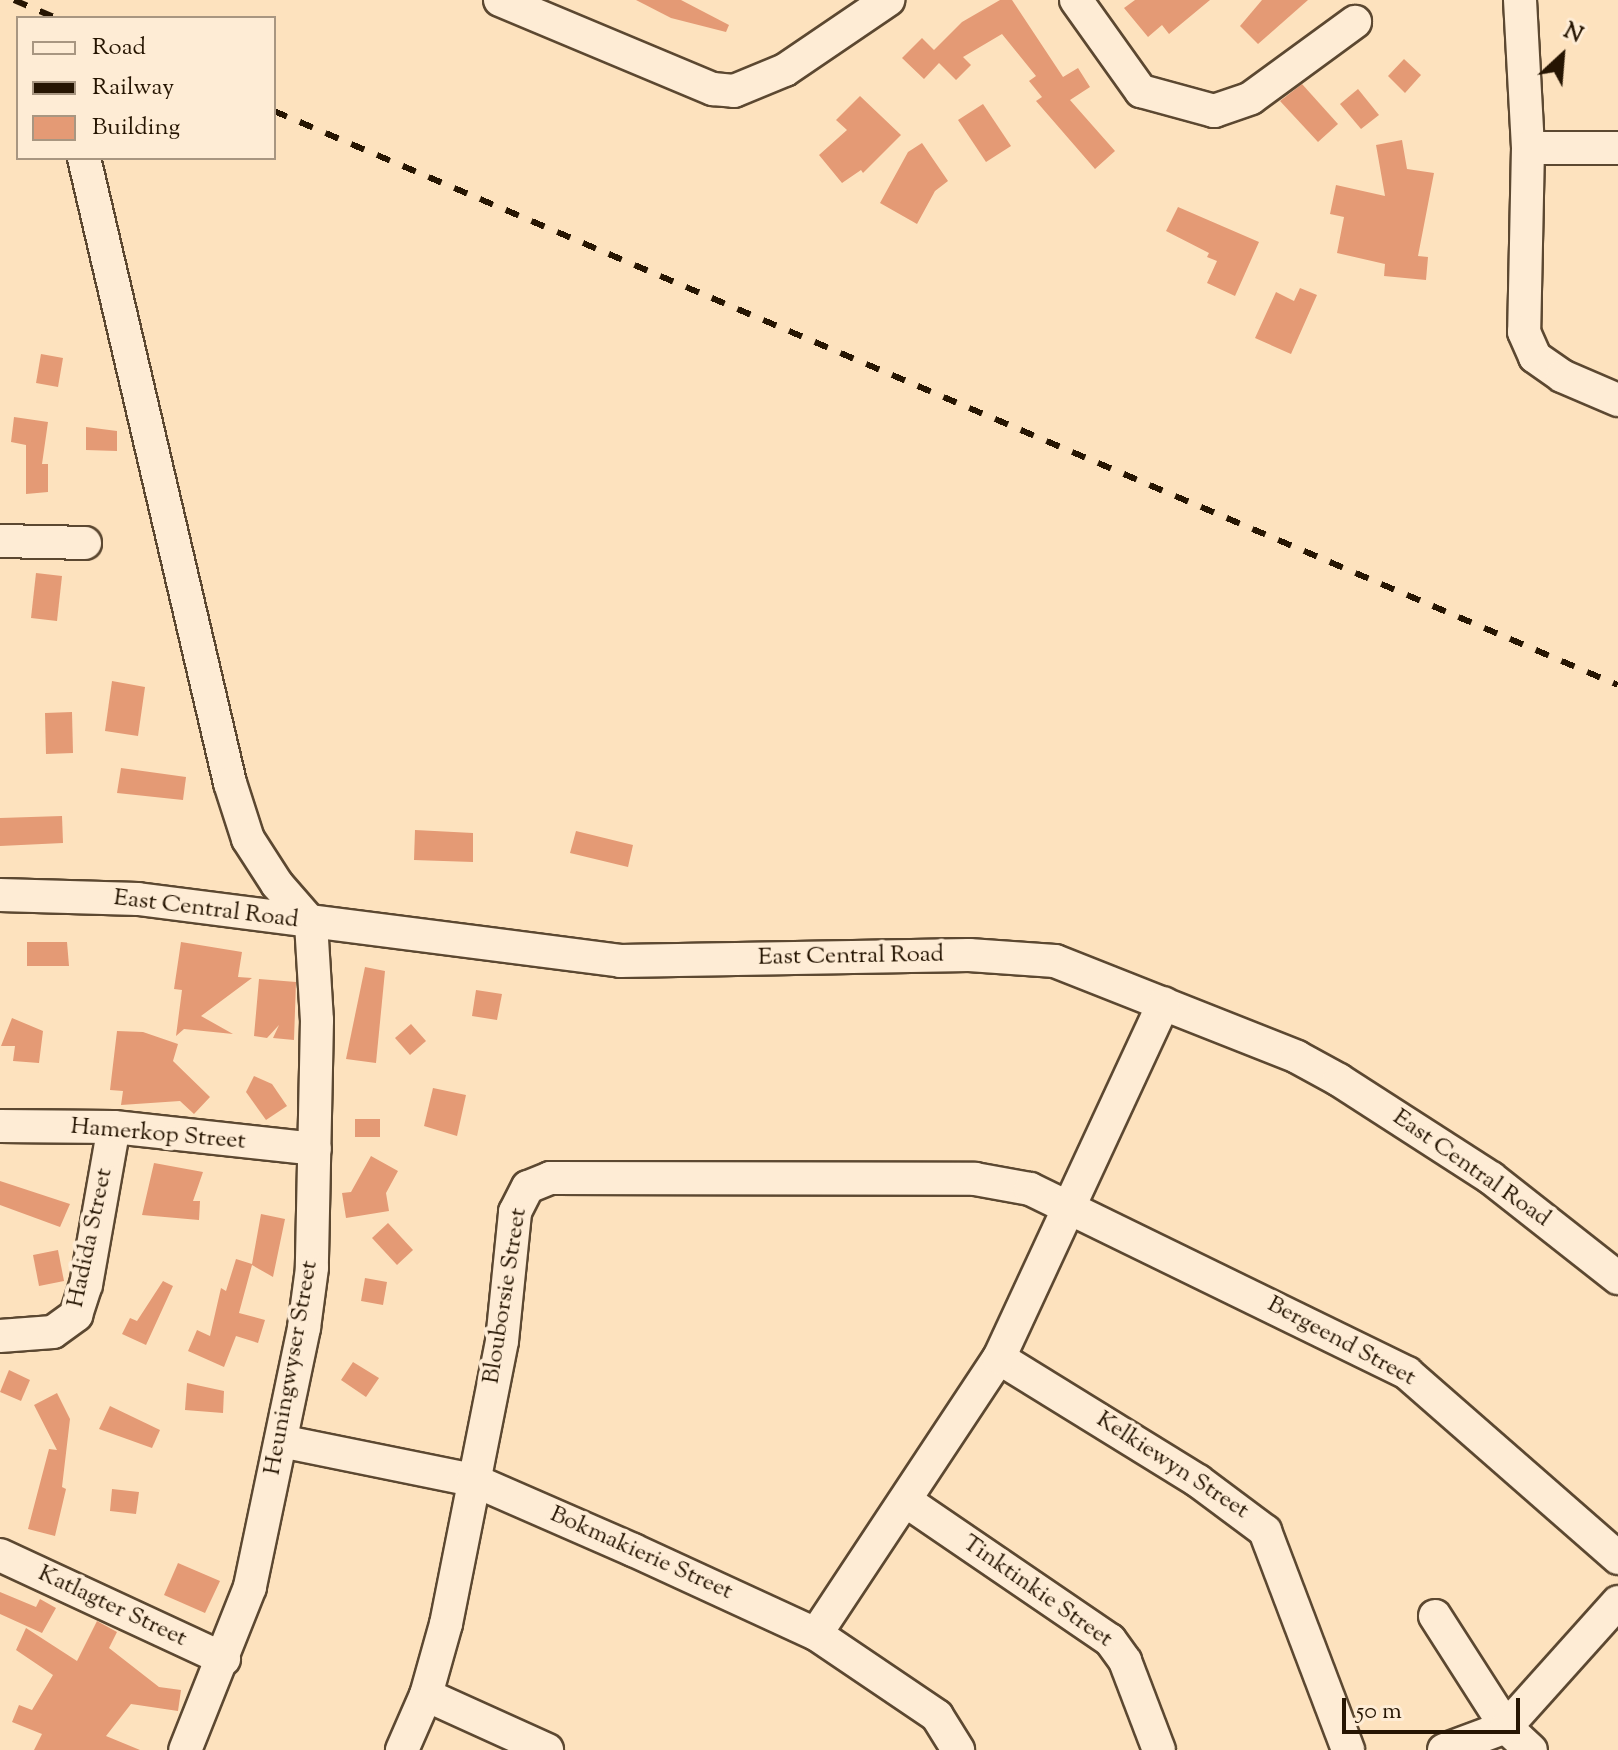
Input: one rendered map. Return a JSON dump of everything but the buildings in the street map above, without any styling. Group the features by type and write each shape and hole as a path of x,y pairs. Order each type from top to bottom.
{"street":[{"path":"500,0 713,89 734,91 785,70 888,0"},
{"path":"1076,0 1141,91 1214,111 1251,98 1355,22"},
{"path":"1520,0 1528,148 1524,332 1544,363 1618,400"},
{"path":"1528,148 1618,148"},
{"path":"84,160 230,783 248,839 277,884 311,923"},
{"path":"0,541 85,543"},
{"name":"East Central Road","path":"0,895 138,899 620,961 1016,956 1071,965 1297,1057 1339,1080 1491,1178 1618,1278"},
{"name":"Heuningwyser Street","path":"185,1750 224,1659 250,1587 281,1441 312,1268 317,1020 311,923"},
{"path":"816,1634 999,1358 1164,1003"},
{"name":"Hamerkop Street","path":"0,1126 114,1127 315,1149"},
{"name":"Hadida Street","path":"0,1336 53,1332 76,1315 86,1285 114,1127"},
{"name":"Blouborsie Street","path":"402,1750 426,1695 446,1624 502,1341 515,1212 520,1198 538,1181 975,1179 1010,1182 1069,1205"},
{"name":"Bergeend Street","path":"1069,1205 1407,1373 1618,1558"},
{"name":"Kelkiewyn Street","path":"999,1358 1198,1481 1265,1531 1348,1750"},
{"name":"Bokmakierie Street","path":"281,1441 473,1480 816,1634 937,1716 958,1750"},
{"name":"Tinktinkie Street","path":"906,1501 1110,1640 1125,1661 1159,1750"},
{"name":"Katlagter Street","path":"0,1555 224,1659"},
{"path":"1444,1750 1506,1727 1618,1602"},
{"path":"1435,1616 1506,1727 1531,1750"},
{"path":"426,1695 547,1750"}],"railway":[{"path":"14,0 51,16"},
{"path":"276,112 1618,685"}]}
